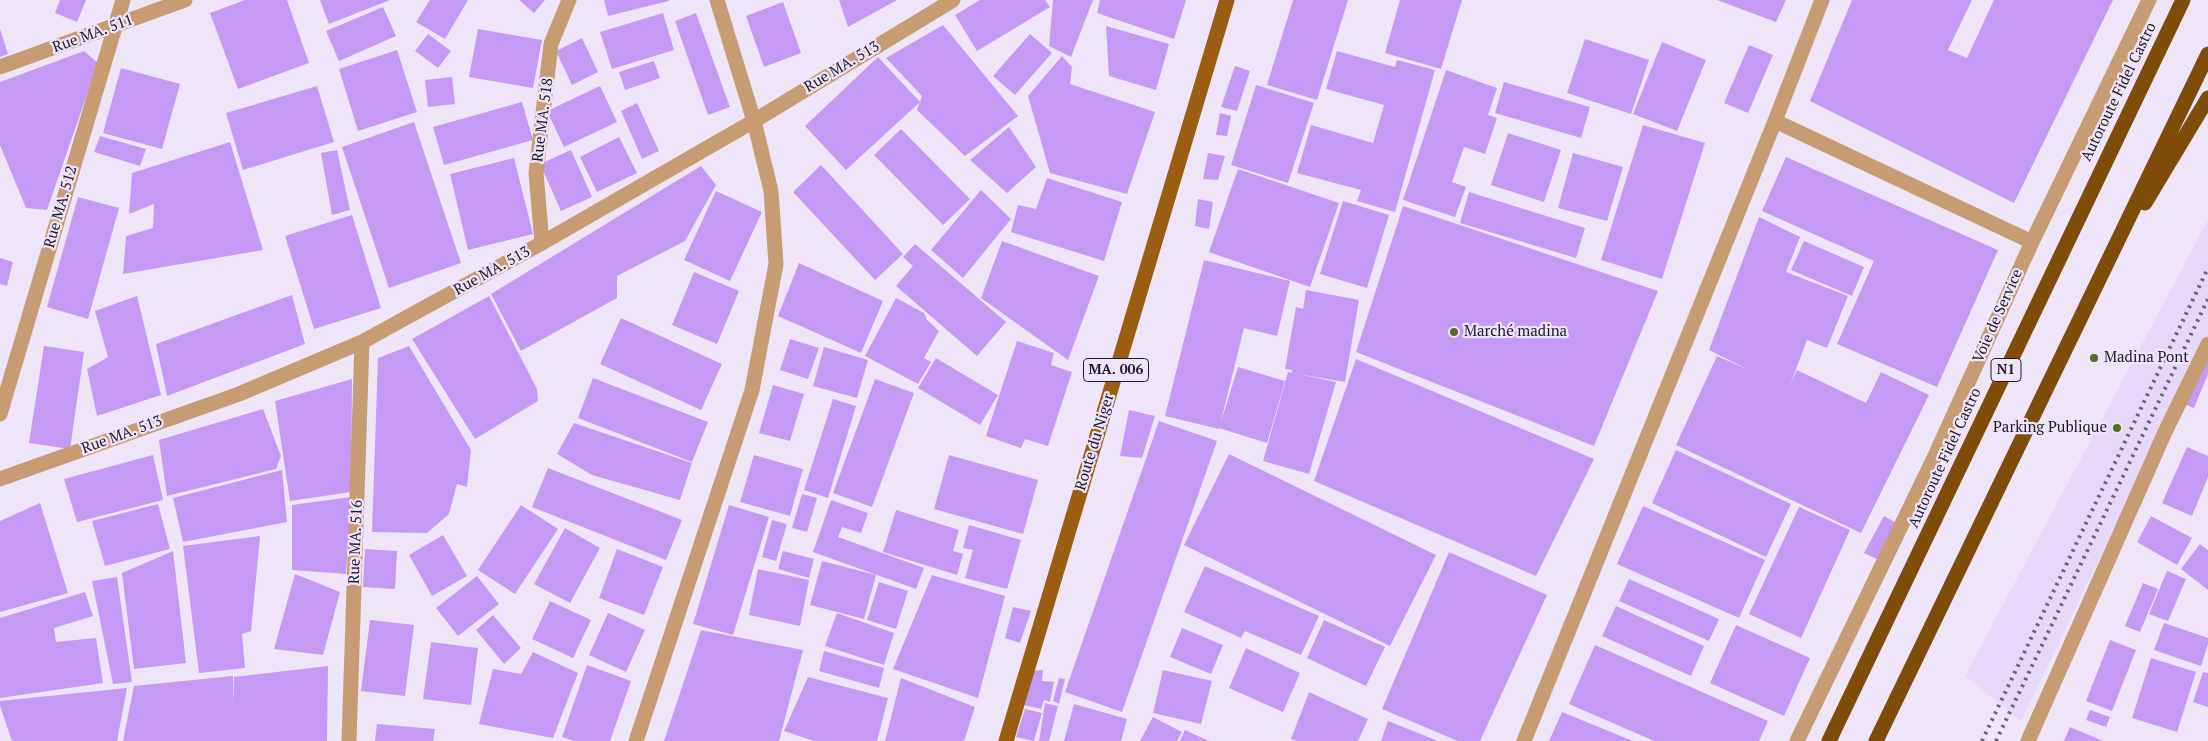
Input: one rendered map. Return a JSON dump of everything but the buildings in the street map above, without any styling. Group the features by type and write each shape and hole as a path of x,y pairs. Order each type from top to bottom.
{"highway":[{"name":"Autoroute Fidel Castro","path":"1830,741 2183,0"},
{"path":"1876,741 2208,54"},
{"path":"2093,291 2208,98"}],"main road":[{"name":"Route du Niger","path":"1006,741 1227,0"}],"street":[{"name":"Rue MA. 512","path":"0,414 123,0"},
{"name":"Rue MA. 511","path":"0,67 185,0"},
{"name":"Rue MA. 518","path":"542,243 536,173 551,44 568,0"},
{"path":"636,741 752,390 776,264 771,191 754,121 717,0"},
{"name":"Rue MA. 513","path":"0,479 239,394 362,342 542,243 754,121 953,0"},
{"path":"1524,741 1775,121 1822,0"},
{"name":"Voie de Service","path":"1796,741 1933,460 2032,242 2150,0"},
{"path":"1775,121 2032,242"},
{"name":"Rue MA. 516","path":"349,741 362,342"},
{"path":"2028,741 2165,432 2208,344"}],"shaded area":[{"name":"Parking Publique","path":"2208,220 2208,333 2021,721 1965,676"}],"railway":[{"path":"1982,741 2208,268"},
{"path":"1996,741 2208,299"}],"place":[{"name":"Marché madina","path":"1454,332"},
{"name":"Madina Pont","path":"2094,358"},
{"name":"Parking Publique","path":"2117,428"}]}
